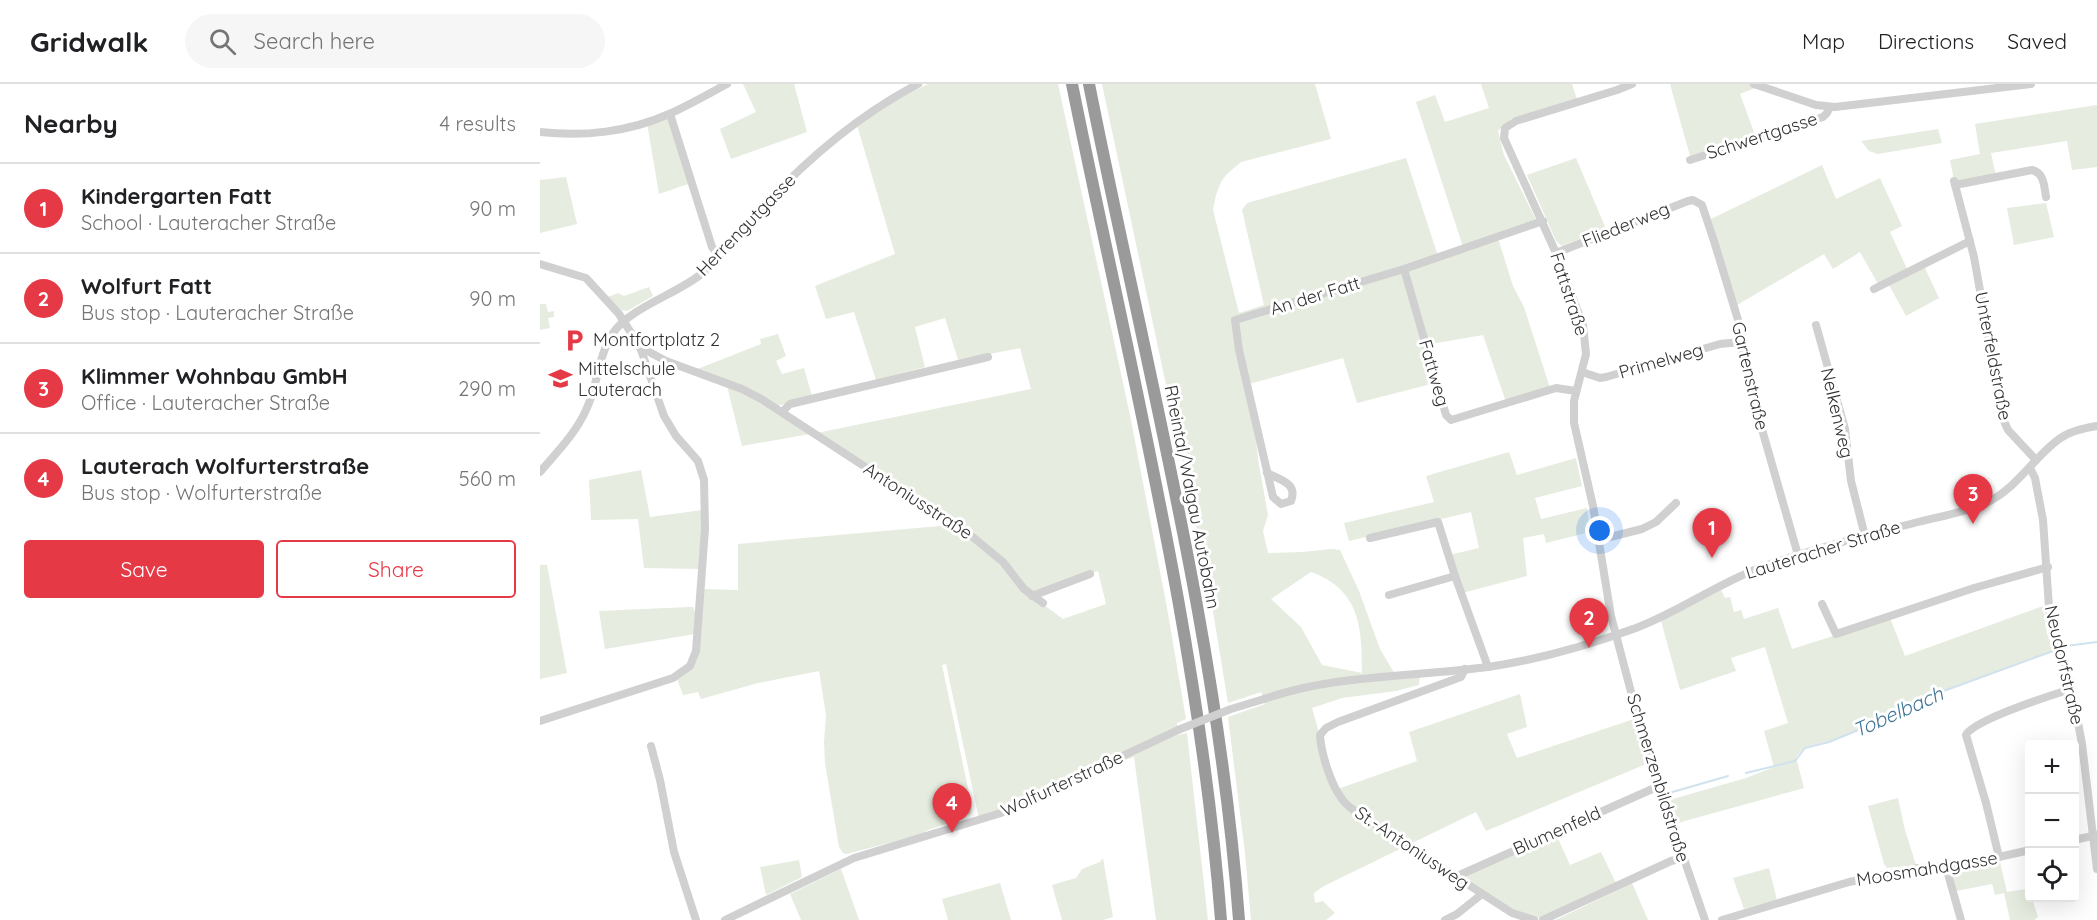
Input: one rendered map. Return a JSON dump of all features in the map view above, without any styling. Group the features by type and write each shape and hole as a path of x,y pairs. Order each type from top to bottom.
{"highway":[{"name":"Rheintal/Walgau Autobahn","path":"1072,84 1136,381 1173,567 1202,737 1221,920"},
{"name":"Rheintal/Walgau Autobahn","path":"1089,84 1155,397 1190,577 1216,723 1239,920"}],"street":[{"path":"540,132 569,134 614,131 646,123 670,114 728,84"},
{"name":"Herrengutgasse","path":"540,472 574,430 586,411 607,345 614,331 664,295 694,280 822,148 876,108 918,84"},
{"name":"Fattstraße","path":"1616,634 1605,586 1588,479 1574,423 1573,408 1586,354 1585,333 1556,252 1504,138 1505,128 1516,121 1632,84"},
{"path":"1754,84 1816,105 1830,106 1888,102 2031,84"},
{"name":"Schwertgasse","path":"1690,160 1823,117 1830,106"},
{"path":"670,114 712,247 719,256"},
{"name":"Unterfeldstraße","path":"2036,460 2008,430 2003,419 1980,286 1954,183 2032,170 2038,171 2042,177 2046,197"},
{"name":"Fliederweg","path":"1556,252 1688,201 1696,201"},
{"name":"Gartenstraße","path":"1696,201 1702,205 1742,333 1740,342 1753,398 1798,555"},
{"name":"An der Fatt","path":"1267,473 1239,350 1235,320 1404,269 1543,221"},
{"path":"1874,289 1970,241"},
{"path":"540,264 586,278 624,322 640,347 664,416 676,436 698,461 704,480 705,503 696,651 690,666 673,678 540,721"},
{"name":"Fattweg","path":"1404,269 1446,415 1451,420 1556,388 1576,391"},
{"name":"Nelkenweg","path":"1816,326 1845,429 1851,481 1865,536"},
{"name":"Primelweg","path":"1582,372 1600,378 1720,344 1740,342"},
{"name":"Antoniusstraße","path":"640,347 683,368 742,390 782,412 974,538 1003,562 1032,596 1043,603"},
{"path":"782,412 790,404 988,357"},
{"name":"Lauteracher Straße","path":"1264,699 1298,689 1344,681 1488,667 1616,634 1650,622 1729,580 1798,555 1983,504 2008,490 2060,438 2072,432 2097,426"},
{"name":"Neudorfstraße","path":"2030,468 2035,478 2043,520 2050,621 2064,660 2082,744 2097,863"},
{"path":"1598,540 1642,529 1656,522 1676,503"},
{"path":"1370,538 1438,522 1488,667"},
{"path":"1822,604 1836,634 1974,588 2048,567"},
{"path":"1032,596 1090,574"},
{"path":"1389,596 1455,576"},
{"name":"Schmerzenbildstraße","path":"1616,634 1659,786 1705,920"},
{"name":"Lauteracher Straße","path":"1321,746 1320,735 1326,728 1461,678 1465,669"},
{"path":"1999,857 1966,735 1971,728 2071,689"},
{"name":"Wolfurterstraße","path":"725,920 855,858 1001,813 1178,730 1222,712 1264,699"},
{"path":"651,746 674,852 696,920"},
{"name":"St.-Antoniusweg","path":"1321,746 1335,789 1342,800 1364,818 1512,914 1534,920"},
{"name":"Blumenfeld","path":"1455,877 1659,786"},
{"path":"2079,839 2095,836"},
{"name":"Moosmahdgasse","path":"1722,920 1849,882 1899,871 1963,865 2025,851"},
{"path":"1543,920 1671,861 1683,858"},
{"path":"1946,867 1961,920"},
{"path":"1445,920 1482,894"}],"shaded area":[{"path":"743,84 794,84 807,132 731,159 720,129 756,112"},
{"path":"928,84 1058,84 1130,415 1167,608 1186,719 1177,723 1178,735 1187,733 1208,920 1156,920 1134,757 1067,781 979,819 946,664 942,665 972,807 971,814 965,813 962,819 925,831 926,833 847,854 843,853 839,847 825,763 826,715 819,671 758,683 701,699 698,692 683,695 677,679 691,668 699,652 702,589 738,590 738,544 951,525 986,550 1002,564 1025,591 1063,619 1106,604 1098,571 1032,594 1006,563 974,535 839,453 817,433 1031,389 1020,348 958,360 945,318 915,327 925,367 876,380 854,312 826,319 815,286 895,254 857,125 894,101"},
{"path":"1102,84 1315,84 1331,139 1241,162 1227,174 1216,195 1213,210 1239,313 1264,305 1242,210 1247,203 1406,158 1438,256 1463,247 1416,102 1435,95 1445,122 1489,108 1481,84 1572,84 1577,99 1511,119 1498,131 1504,155 1536,220 1497,235 1513,286 1524,307 1550,388 1506,402 1483,335 1425,345 1435,383 1357,403 1343,358 1249,384 1268,515 1263,531 1268,553 1340,550 1359,591 1380,649 1396,676 1420,674 1419,685 1396,691 1342,698 1312,708 1335,790 1417,761 1409,732 1520,694 1527,727 1507,734 1517,758 1637,718 1651,762 1486,831 1476,812 1314,893 1315,903 1323,901 1335,913 1326,920 1251,920 1228,717 1265,704 1261,692 1228,703 1209,587","holes":["1311,572 1327,580 1349,599 1355,612 1361,640 1362,673 1322,665 1301,627 1271,599"]},
{"path":"1670,84 1765,84 1740,94 1755,135 1690,156"},
{"path":"2097,105 2097,167 2072,170 2067,141 1991,153 1996,176 1955,185 1950,160 1980,154 1975,124"},
{"path":"670,115 691,183 659,194 647,123"},
{"path":"1938,129 1942,143 1878,154 1869,151 1861,141"},
{"path":"1576,158 1606,229 1562,246 1556,241 1527,175"},
{"path":"1822,165 1836,199 1880,178 1902,226 1890,232 1909,273 1924,266 1939,298 1906,316 1889,285 1878,284 1860,252 1833,269 1824,254 1737,305 1711,219"},
{"path":"566,177 577,224 540,233 540,180"},
{"path":"2046,203 2054,237 2014,245 2007,208"},
{"path":"649,287 653,296 627,311 621,310 608,297 618,293 624,296"},
{"path":"540,304 546,304 548,312 554,311 554,317 548,318 550,328 540,330"},
{"path":"778,334 786,356 776,361 782,374 804,368 812,396 774,407 810,434 742,446 726,382 695,370 761,344 760,339"},
{"path":"1509,452 1517,475 1576,458 1582,486 1535,498 1541,519 1587,508 1590,532 1546,543 1544,534 1523,538 1527,576 1462,593 1449,555 1479,548 1471,512 1349,541 1344,523 1434,502 1426,476"},
{"path":"641,470 650,517 703,510 702,569 644,568 638,519 591,520 589,480"},
{"path":"540,565 547,565 567,673 540,679"},
{"path":"1721,590 1725,598 1730,597 1734,612 1741,610 1744,619 1778,608 1792,649 1890,618 1905,656 2043,606 2047,634 2054,650 1941,692 1878,722 1829,741 1805,747 1796,757 1804,788 1674,824 1666,801 1746,778 1774,767 1764,731 1788,723 1765,647 1731,658 1736,671 1680,690 1661,621"},
{"path":"693,607 696,615 695,634 605,649 599,611"},
{"path":"1898,798 1916,865 1887,868 1868,806"},
{"path":"1556,834 1570,865 1601,852 1616,883 1541,918 1525,917 1457,877"},
{"path":"1103,858 1113,917 1103,920 1062,920 1052,885 1076,878 1082,869 1100,862"},
{"path":"799,860 802,877 766,895 760,867"},
{"path":"2000,862 2007,892 2025,889 2025,902 2033,902 2038,917 2034,920 2010,920 2004,893 1995,895 1992,884 1956,891 1953,877 1959,870"},
{"path":"1769,868 1777,900 1744,909 1733,878"},
{"path":"841,869 859,920 801,920 790,894"},
{"path":"1000,883 1011,920 948,920 942,899"},
{"path":"1632,883 1648,920 1555,920 1562,917"}],"waterway":[{"path":"2066,646 2097,642"},
{"name":"Tobelbach","path":"1746,773 1795,761 1805,748 1829,742 1941,692 2053,651"},
{"path":"1669,793 1728,776"}],"place":[{"name":"Montfortplatz 2","path":"575,340"},
{"name":"Mittelschule Lauterach","path":"560,379"},
{"name":"Klimmer Wohnbau GmbH","path":"1973,524"},
{"name":"Kindergarten Fatt","path":"1712,558"},
{"name":"Wolfurt Fatt","path":"1589,648"},
{"name":"Lauterach Wolfurterstraße","path":"952,833"}]}
